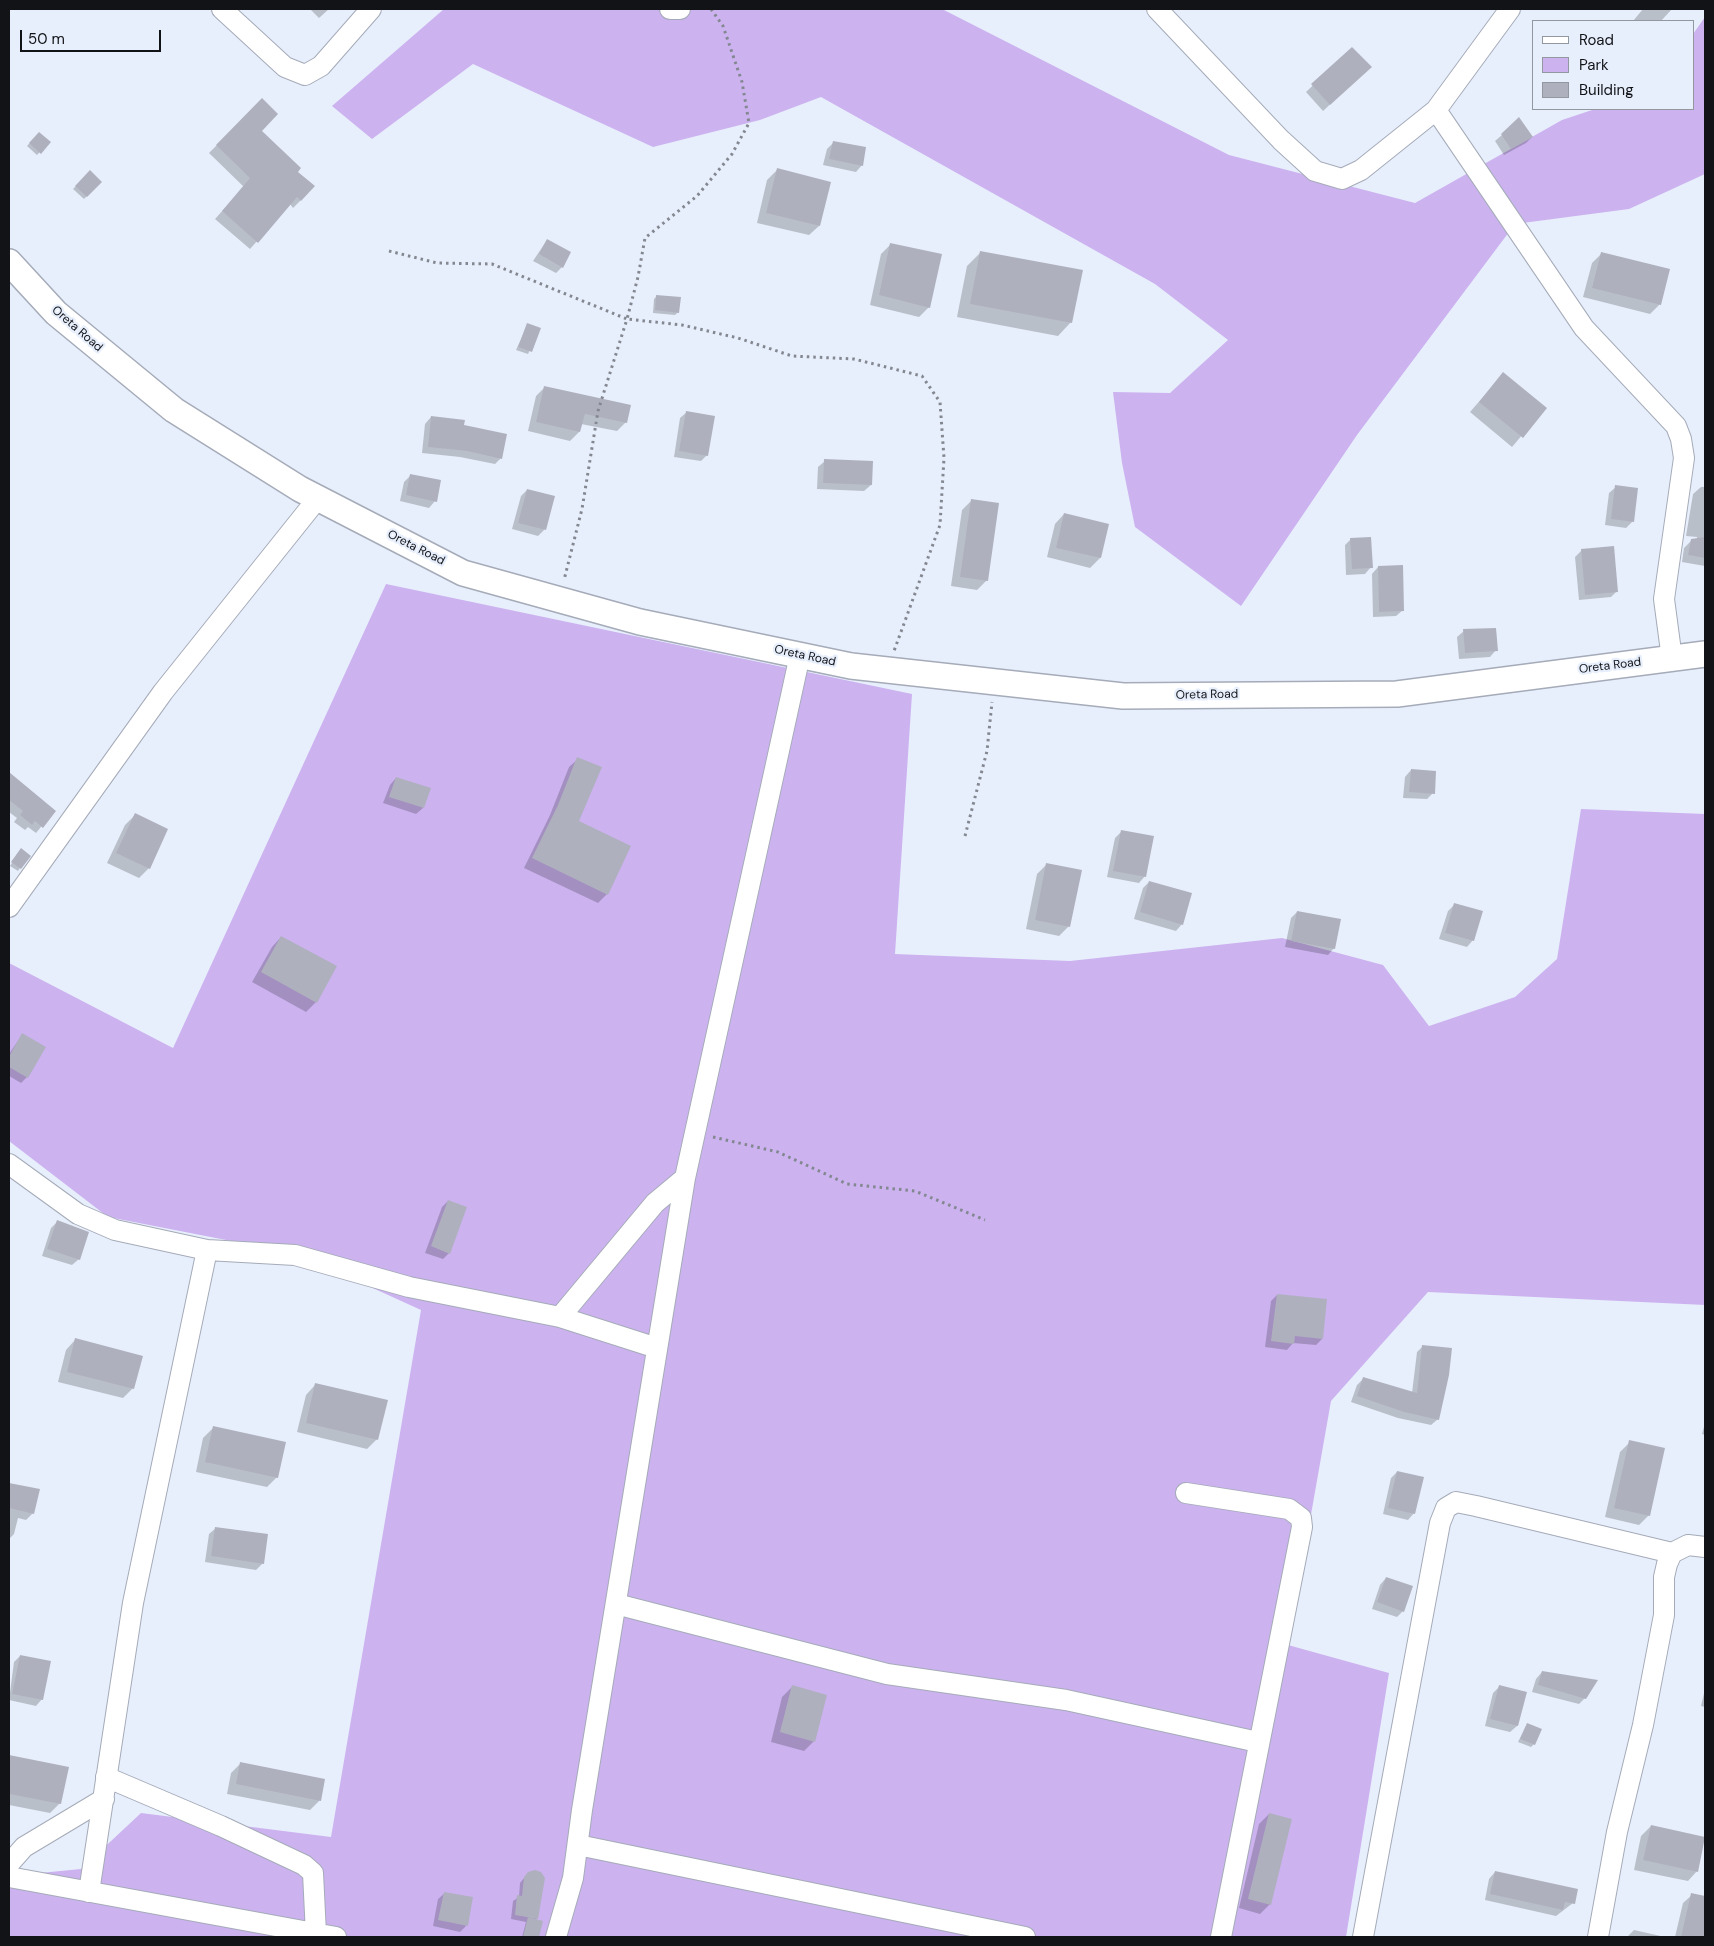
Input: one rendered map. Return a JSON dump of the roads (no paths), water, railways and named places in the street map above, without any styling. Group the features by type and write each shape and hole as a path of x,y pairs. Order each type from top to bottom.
{"street":[{"path":"222,9 285,67 305,75 321,66 372,9"},
{"path":"670,9 680,9"},
{"path":"1157,9 1281,140 1316,171 1342,179 1361,170 1436,110 1503,11"},
{"path":"1436,110 1584,328 1676,426 1681,439 1684,458 1664,598 1672,658"},
{"name":"Oreta Road","path":"9,262 56,313 174,410 318,498 463,572 640,622 852,666 1123,696 1397,694 1705,654"},
{"path":"9,907 163,692 318,498"},
{"path":"556,1937 573,1878 685,1178 800,656"},
{"path":"9,1164 78,1214 115,1230 207,1250 296,1255 409,1287 560,1317 657,1348"},
{"path":"560,1317 655,1203 685,1178"},
{"path":"642,1220 677,1228"},
{"path":"89,1892 133,1603 207,1250"},
{"path":"1186,1493 1289,1509 1301,1518 1302,1527 1221,1937"},
{"path":"1363,1937 1440,1523 1446,1508 1456,1502 1672,1552 1688,1544 1705,1546"},
{"path":"1598,1937 1617,1832 1643,1725 1664,1615 1664,1577 1672,1552"},
{"path":"616,1604 887,1674 1066,1700 1258,1742"},
{"path":"106,1777 304,1864 313,1873 316,1934"},
{"path":"9,1864 24,1847 104,1798"},
{"path":"578,1845 1025,1937"},
{"path":"9,1877 336,1937"}]}
